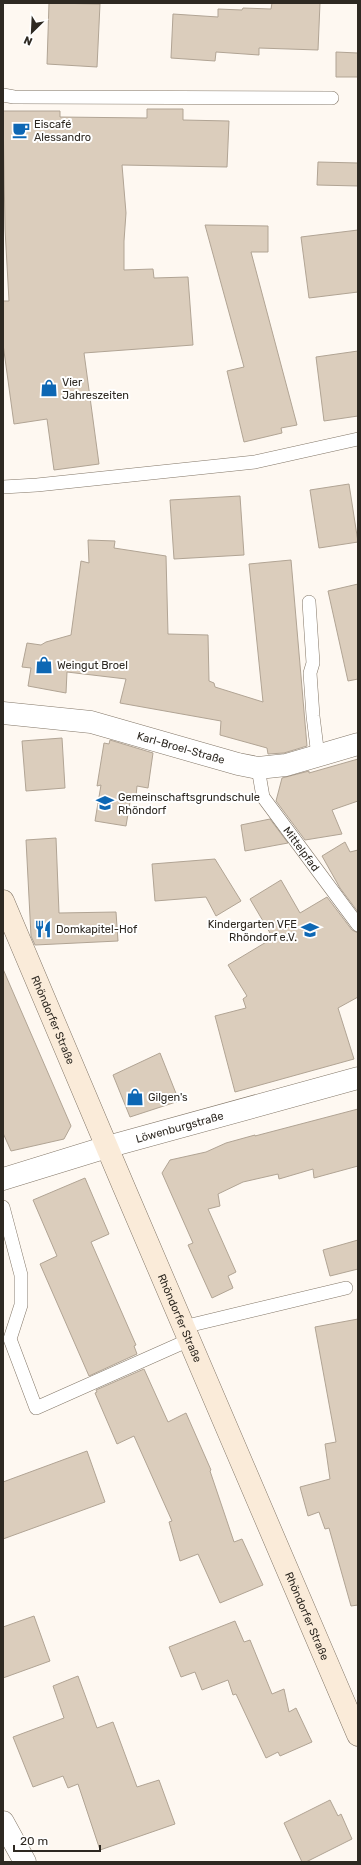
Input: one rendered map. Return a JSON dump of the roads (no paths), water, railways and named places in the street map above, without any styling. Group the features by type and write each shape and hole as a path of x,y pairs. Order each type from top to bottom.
{"main road":[{"name":"Rhöndorfer Straße","path":"3,901 358,1735"}],"street":[{"name":"Karl-Broel-Straße","path":"3,713 91,722 238,764 258,768 286,765 358,744"},
{"name":"Löwenburgstraße","path":"3,1179 107,1147 358,1078"},
{"path":"3,1822 25,1862"}],"lane":[{"path":"3,95 14,97 332,98"},
{"path":"3,487 37,485 255,462 358,439"},
{"path":"309,602 314,663 310,673 318,756"},
{"name":"Mittelpfad","path":"258,768 263,797 358,925"},
{"path":"3,1207 21,1274 21,1305 10,1339 36,1408 186,1333 346,1288"}],"place":[{"name":"Eiscafé Alessandro","path":"21,130"},
{"name":"Vier Jahreszeiten","path":"49,388"},
{"name":"Weingut Broel","path":"44,665"},
{"name":"Gemeinschaftsgrundschule Rhöndorf","path":"105,803"},
{"name":"Domkapitel-Hof","path":"43,929"},
{"name":"Kindergarten VFE Rhöndorf e.V.","path":"310,930"},
{"name":"Gilgen's","path":"135,1097"}]}
